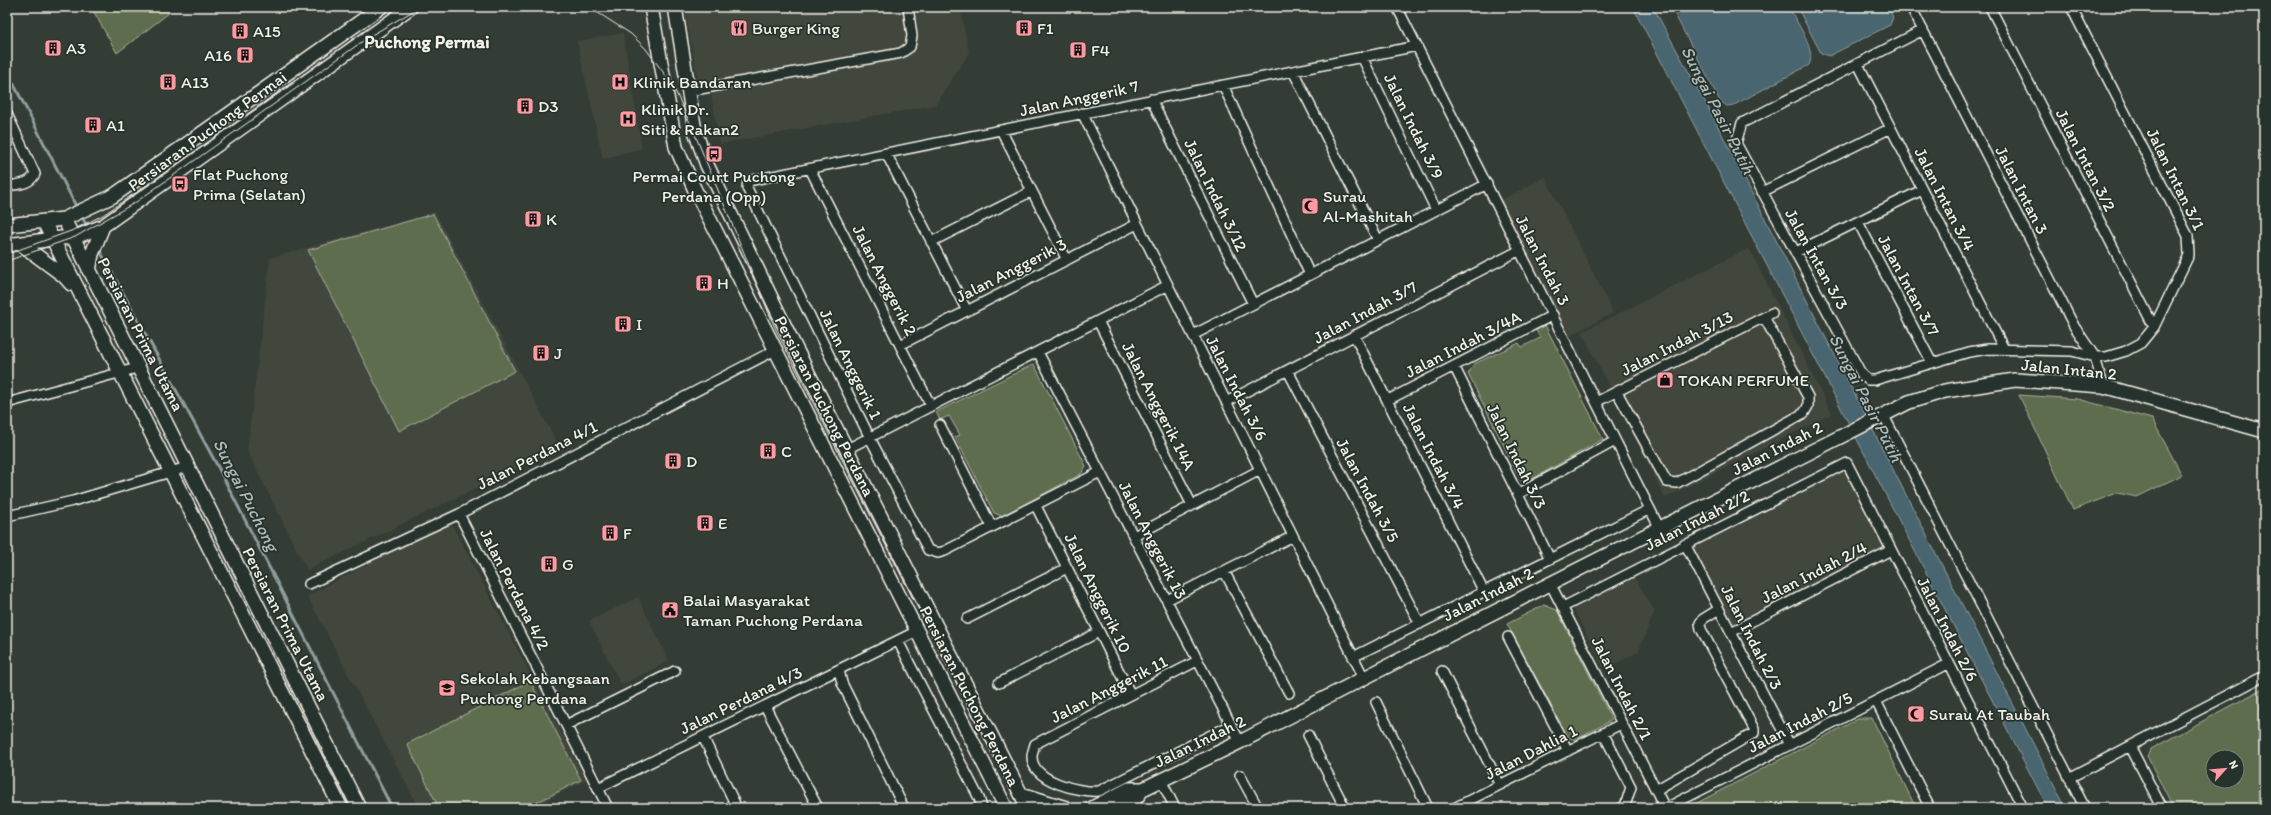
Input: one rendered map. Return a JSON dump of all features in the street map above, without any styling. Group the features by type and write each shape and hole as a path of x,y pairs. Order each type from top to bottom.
{"main road":[{"name":"Persiaran Puchong Permai","path":"7,225 69,218 113,196 381,7"},
{"name":"Persiaran Puchong Permai","path":"7,245 78,236 103,226 122,214 411,7"},
{"name":"Persiaran Puchong Perdana","path":"651,7 676,147 694,188 777,349 1001,802 1006,808"},
{"name":"Persiaran Puchong Perdana","path":"675,7 695,131 707,165 847,449 1028,808"},
{"name":"Persiaran Prima Utama","path":"69,218 78,236 89,271 359,808"},
{"name":"Persiaran Prima Utama","path":"44,222 78,292 341,808"},
{"path":"89,271 92,254 103,226"},
{"path":"21,244 64,276 78,292"},
{"name":"Jalan Intan 2","path":"1850,432 1909,402 1944,391 2015,380 2104,386 2264,431"},
{"name":"Jalan Indah 2","path":"1117,808 1136,798 1143,789 1240,742 1659,527 1850,432"},
{"name":"Jalan Indah 2","path":"1092,808 1130,789 1143,789"},
{"path":"1021,794 1066,808"}],"street":[{"path":"689,91 901,53 910,47 912,36 908,7"},
{"name":"Jalan Indah 3","path":"1397,7 1659,527"},
{"name":"Jalan Intan 3","path":"1911,7 2074,326 2095,357 2104,386"},
{"name":"Jalan Intan 3/2","path":"1990,7 2154,327"},
{"name":"Jalan Intan 3/1","path":"2071,7 2188,236 2189,255 2154,327 2141,342 2126,351 2095,357"},
{"name":"Jalan Intan 3/3","path":"1923,30 1742,123 1736,143 1862,376 1868,380 1875,380 1969,352 2004,349 2072,351 2095,357"},
{"name":"Jalan Anggerik 7","path":"748,181 1417,46"},
{"name":"Jalan Indah 3/9","path":"1362,57 1436,210"},
{"name":"Jalan Intan 3/4","path":"1858,64 2004,349"},
{"path":"1294,71 1378,240"},
{"path":"1223,85 1310,275"},
{"name":"Jalan Indah 3/12","path":"1151,99 1253,304"},
{"name":"Jalan Indah 3/6","path":"1082,113 1364,678"},
{"path":"7,114 35,174 31,181 25,184 7,186"},
{"path":"1762,192 1891,128"},
{"path":"1001,130 1067,260"},
{"path":"886,153 966,311"},
{"name":"Jalan Anggerik 2","path":"810,169 931,406"},
{"name":"Jalan Anggerik 1","path":"748,181 747,188 870,438 928,550 938,553 992,527"},
{"path":"1193,335 1487,184"},
{"path":"1796,252 1922,190"},
{"path":"931,242 1032,191"},
{"name":"Jalan Intan 3/7","path":"1858,222 1932,363"},
{"name":"Jalan Anggerik 3","path":"900,345 1137,224"},
{"name":"Jalan Indah 3/7","path":"1226,402 1520,250"},
{"path":"847,449 1168,285"},
{"name":"Jalan Indah 3/4A","path":"1388,400 1455,368 1553,315"},
{"name":"Jalan Indah 3/13","path":"1596,402 1768,315 1808,397 1808,406 1804,413 1677,483 1668,482 1617,392"},
{"name":"Jalan Anggerik 14A","path":"1098,321 1192,505"},
{"name":"Jalan Indah 3/4","path":"1354,335 1484,592"},
{"name":"Jalan Perdana 4/1","path":"309,584 459,514 777,349"},
{"name":"Jalan Anggerik 13","path":"1038,352 1240,742"},
{"path":"7,403 137,368"},
{"name":"Jalan Indah 3/3","path":"1455,368 1550,559"},
{"name":"Jalan Indah 3/5","path":"1288,371 1420,624"},
{"path":"1877,417 2085,808"},
{"path":"940,425 992,527 1036,506 1100,472"},
{"path":"1518,494 1615,441"},
{"name":"Jalan Indah 2/2","path":"1563,607 1846,463"},
{"name":"Jalan Indah 2/6","path":"1846,463 2023,808"},
{"path":"7,516 73,501 187,466"},
{"path":"1134,536 1260,470"},
{"name":"Jalan Anggerik 10","path":"1036,506 1131,695"},
{"path":"1353,657 1650,510"},
{"name":"Jalan Perdana 4/2","path":"459,514 608,808"},
{"path":"1167,600 1293,536"},
{"name":"Jalan Indah 2/3","path":"1685,544 1790,745"},
{"name":"Jalan Indah 2/4","path":"1731,632 1891,550"},
{"path":"967,619 1067,568"},
{"path":"1224,571 1289,693"},
{"name":"Jalan Indah 2/1","path":"1550,583 1621,724 1666,808"},
{"path":"1656,790 1754,733 1754,729 1701,629 1700,623 1703,619 1719,609"},
{"name":"Jalan Perdana 4/3","path":"598,788 917,631"},
{"path":"999,683 1099,632"},
{"path":"1508,637 1568,751"},
{"path":"898,641 979,798 982,808"},
{"name":"Jalan Anggerik 11","path":"1197,661 1034,744 1032,758 1039,773 1054,783 1089,792 1099,791 1231,724"},
{"name":"Jalan Indah 2/5","path":"1666,808 1948,664"},
{"path":"839,670 842,683 904,808"},
{"path":"566,725 675,671"},
{"path":"1442,671 1500,785"},
{"path":"2069,778 2264,676"},
{"path":"1876,701 1930,808"},
{"path":"1376,702 1428,808"},
{"path":"765,706 818,808"},
{"name":"Jalan Dahlia 1","path":"1454,808 1621,724"},
{"path":"1603,733 1631,788 1625,806 1621,808"},
{"path":"1308,735 1345,808"},
{"path":"703,737 737,808"},
{"path":"2130,746 2162,808"},
{"path":"1240,776 1258,808"},
{"path":"1161,780 1175,808"}],"shaded area":[{"path":"684,7 960,7 969,53 935,105 720,144 709,84 699,85"},
{"path":"623,33 642,148 603,159 577,41"},
{"path":"1545,177 1613,313 1567,337 1500,201"},
{"path":"435,212 560,448 307,570 247,451 270,258"},
{"path":"1749,248 1832,414 1665,498 1582,332"},
{"path":"1846,468 1887,548 1732,627 1690,546"},
{"name":"Sekolah Kebangsaan Puchong Perdana","path":"450,521 586,780 532,808 419,808 307,596"},
{"path":"1635,578 1655,611 1638,652 1604,669 1573,608"},
{"path":"638,597 669,661 621,685 589,621"}],"green space":[{"path":"91,7 164,7 169,13 117,53"},
{"path":"433,214 515,371 399,431 308,250"},
{"path":"1544,323 1603,439 1527,482 1521,480 1468,374 1474,364 1519,343 1522,347 1540,338 1535,328"},
{"path":"1034,364 1086,466 1081,474 1002,516 994,513 955,437 960,435 949,416 940,420 936,412"},
{"path":"2019,395 2078,399 2152,419 2182,475 2137,497 2117,493 2073,510"},
{"path":"1544,605 1557,610 1612,720 1575,740 1568,737 1507,624"},
{"path":"530,681 581,780 526,808 439,808 407,744"},
{"path":"2264,688 2264,808 2173,808 2147,756 2151,749"},
{"path":"1860,718 1872,718 1916,808 1687,808"}],"water":[{"path":"1633,7 1653,7 1709,109 2066,808 2048,808"},
{"path":"1671,7 1789,7 1808,44 1811,59 1809,65 1734,105 1727,106 1720,101"},
{"path":"1797,7 1888,7 1893,17 1890,25 1829,56 1821,53"}],"waterway":[{"path":"7,71 77,208"},
{"name":"Sungai Puchong","path":"81,215 88,228"},
{"name":"Sungai Puchong","path":"99,249 217,465 392,808"}],"tram line":[{"path":"7,261 75,237 136,202 370,36 420,7"},
{"path":"589,7 631,34 646,49 672,84 691,125 776,330 1020,808"},
{"path":"7,254 71,231 103,215 294,83"}],"place":[{"name":"Burger King","path":"739,28"},
{"name":"F1","path":"1024,28"},
{"name":"A15","path":"240,31"},
{"name":"A3","path":"53,48"},
{"name":"F4","path":"1078,50"},
{"name":"A16","path":"245,55"},
{"name":"A13","path":"168,82"},
{"name":"Klinik Bandaran","path":"620,82"},
{"name":"D3","path":"525,106"},
{"name":"Klinik Dr. Siti & Rakan2","path":"628,119"},
{"name":"A1","path":"93,125"},
{"name":"Permai Court Puchong Perdana (Opp)","path":"714,154"},
{"name":"Flat Puchong Prima (Selatan)","path":"180,184"},
{"name":"Surau Al-Mashitah","path":"1310,206"},
{"name":"K","path":"533,219"},
{"name":"H","path":"704,283"},
{"name":"I","path":"623,324"},
{"name":"J","path":"541,353"},
{"name":"TOKAN PERFUME","path":"1665,380"},
{"name":"C","path":"768,451"},
{"name":"D","path":"673,461"},
{"name":"E","path":"705,523"},
{"name":"F","path":"610,533"},
{"name":"G","path":"549,564"},
{"name":"Balai Masyarakat Taman Puchong Perdana","path":"670,610"},
{"name":"Sekolah Kebangsaan Puchong Perdana","path":"447,688"},
{"name":"Surau At Taubah","path":"1916,714"}],"district":[{"name":"Puchong Permai","path":"427,42"}],"water label":[{"name":"Sungai Pasir Putih","path":"1718,110"},
{"name":"Sungai Pasir Putih","path":"1866,398"}]}
